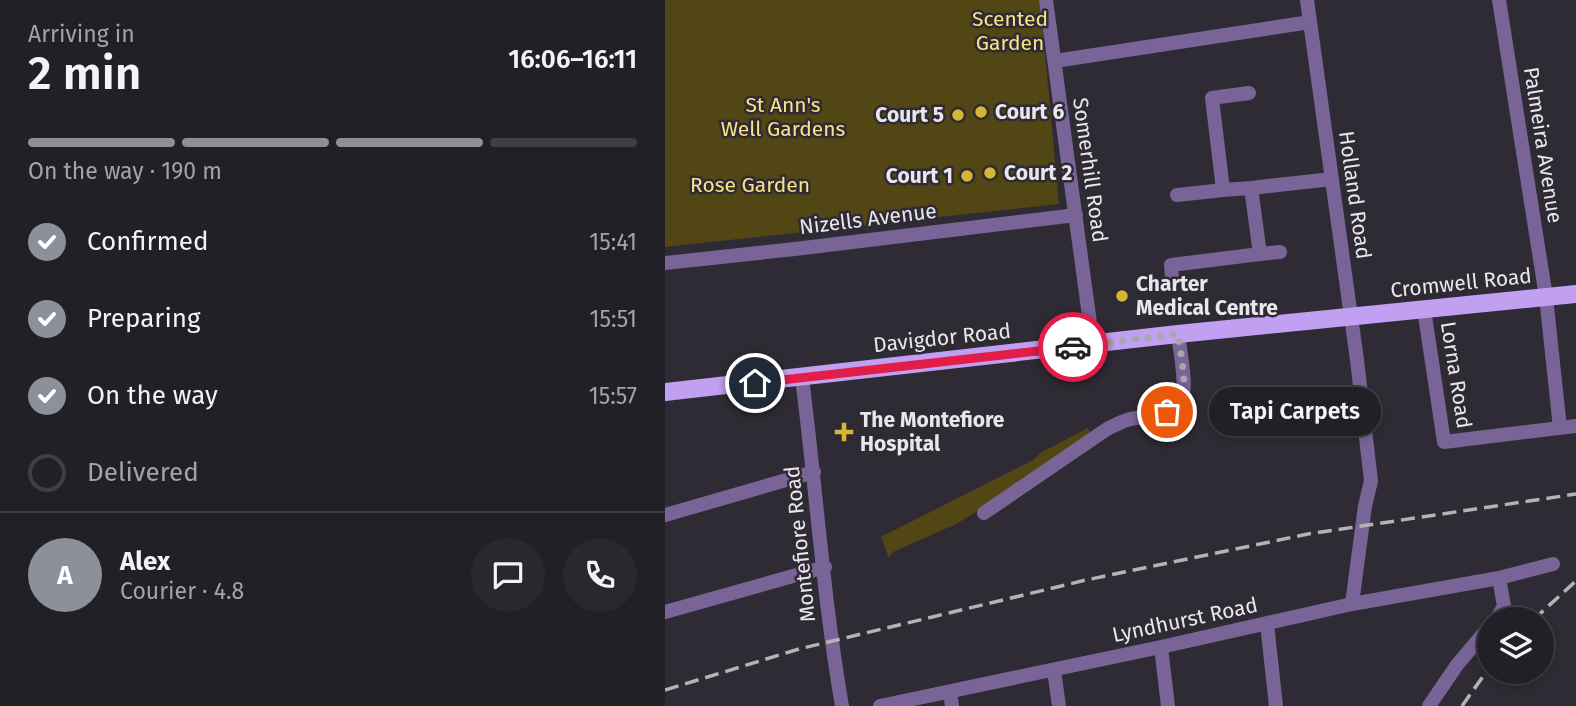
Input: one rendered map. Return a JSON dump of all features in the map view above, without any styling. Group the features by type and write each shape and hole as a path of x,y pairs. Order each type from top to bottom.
{"main road":[{"name":"Cromwell Road","path":"1350,316 1576,294"},
{"name":"Davigdor Road","path":"665,392 1350,316"}],"street":[{"name":"Somerhill Road","path":"1046,0 1093,345"},
{"name":"Holland Road","path":"1307,0 1371,481 1365,506 1352,604"},
{"name":"Palmeira Avenue","path":"1499,0 1546,297 1560,428"},
{"path":"1055,61 1310,22"},
{"path":"1223,190 1212,98 1249,93"},
{"path":"1177,195 1332,179"},
{"path":"1251,187 1260,254"},
{"name":"Nizells Avenue","path":"665,262 1076,215"},
{"path":"1172,278 1171,265 1280,252"},
{"name":"Lorna Road","path":"1424,309 1444,442 1576,426"},
{"path":"984,513 1107,429 1129,419 1176,408 1182,401 1183,384 1178,334"},
{"name":"Montefiore Road","path":"802,378 828,615 842,706"},
{"path":"665,515 814,472"},
{"name":"Lyndhurst Road","path":"880,706 951,699 1054,670 1352,604 1499,578 1553,564"},
{"path":"665,612 824,567"},
{"path":"1499,578 1503,607"},
{"path":"1267,624 1276,706"},
{"path":"1429,706 1477,641"},
{"path":"1161,647 1168,706"},
{"path":"1054,670 1059,706"}],"green space":[{"name":"St Ann's Well Gardens","path":"665,0 1040,0 1059,204 665,247"},
{"path":"1088,428 1091,434 1006,494 956,524 893,552 889,558 881,537 1033,460 1042,452"}],"railway":[{"path":"665,690 799,649 1086,580 1308,534 1576,494"},
{"path":"1547,607 1576,581"},
{"path":"1462,706 1478,684"}],"way so far":[{"path":"1073,347 1178,334 1182,401 1167,412"}],"place":[{"name":"Court 6","path":"981,112"},
{"name":"Court 5","path":"958,115"},
{"name":"Court 2","path":"990,173"},
{"name":"Court 1","path":"967,176"},
{"name":"Charter Medical Centre","path":"1122,296"},
{"name":"Tapi Carpets","path":"1167,412"},
{"name":"The Montefiore Hospital","path":"844,432"}],"route":[{"path":"755,383 1073,347"}],"park label":[{"name":"Scented Garden","path":"1010,31"},
{"name":"Rose Garden","path":"750,185"}]}
